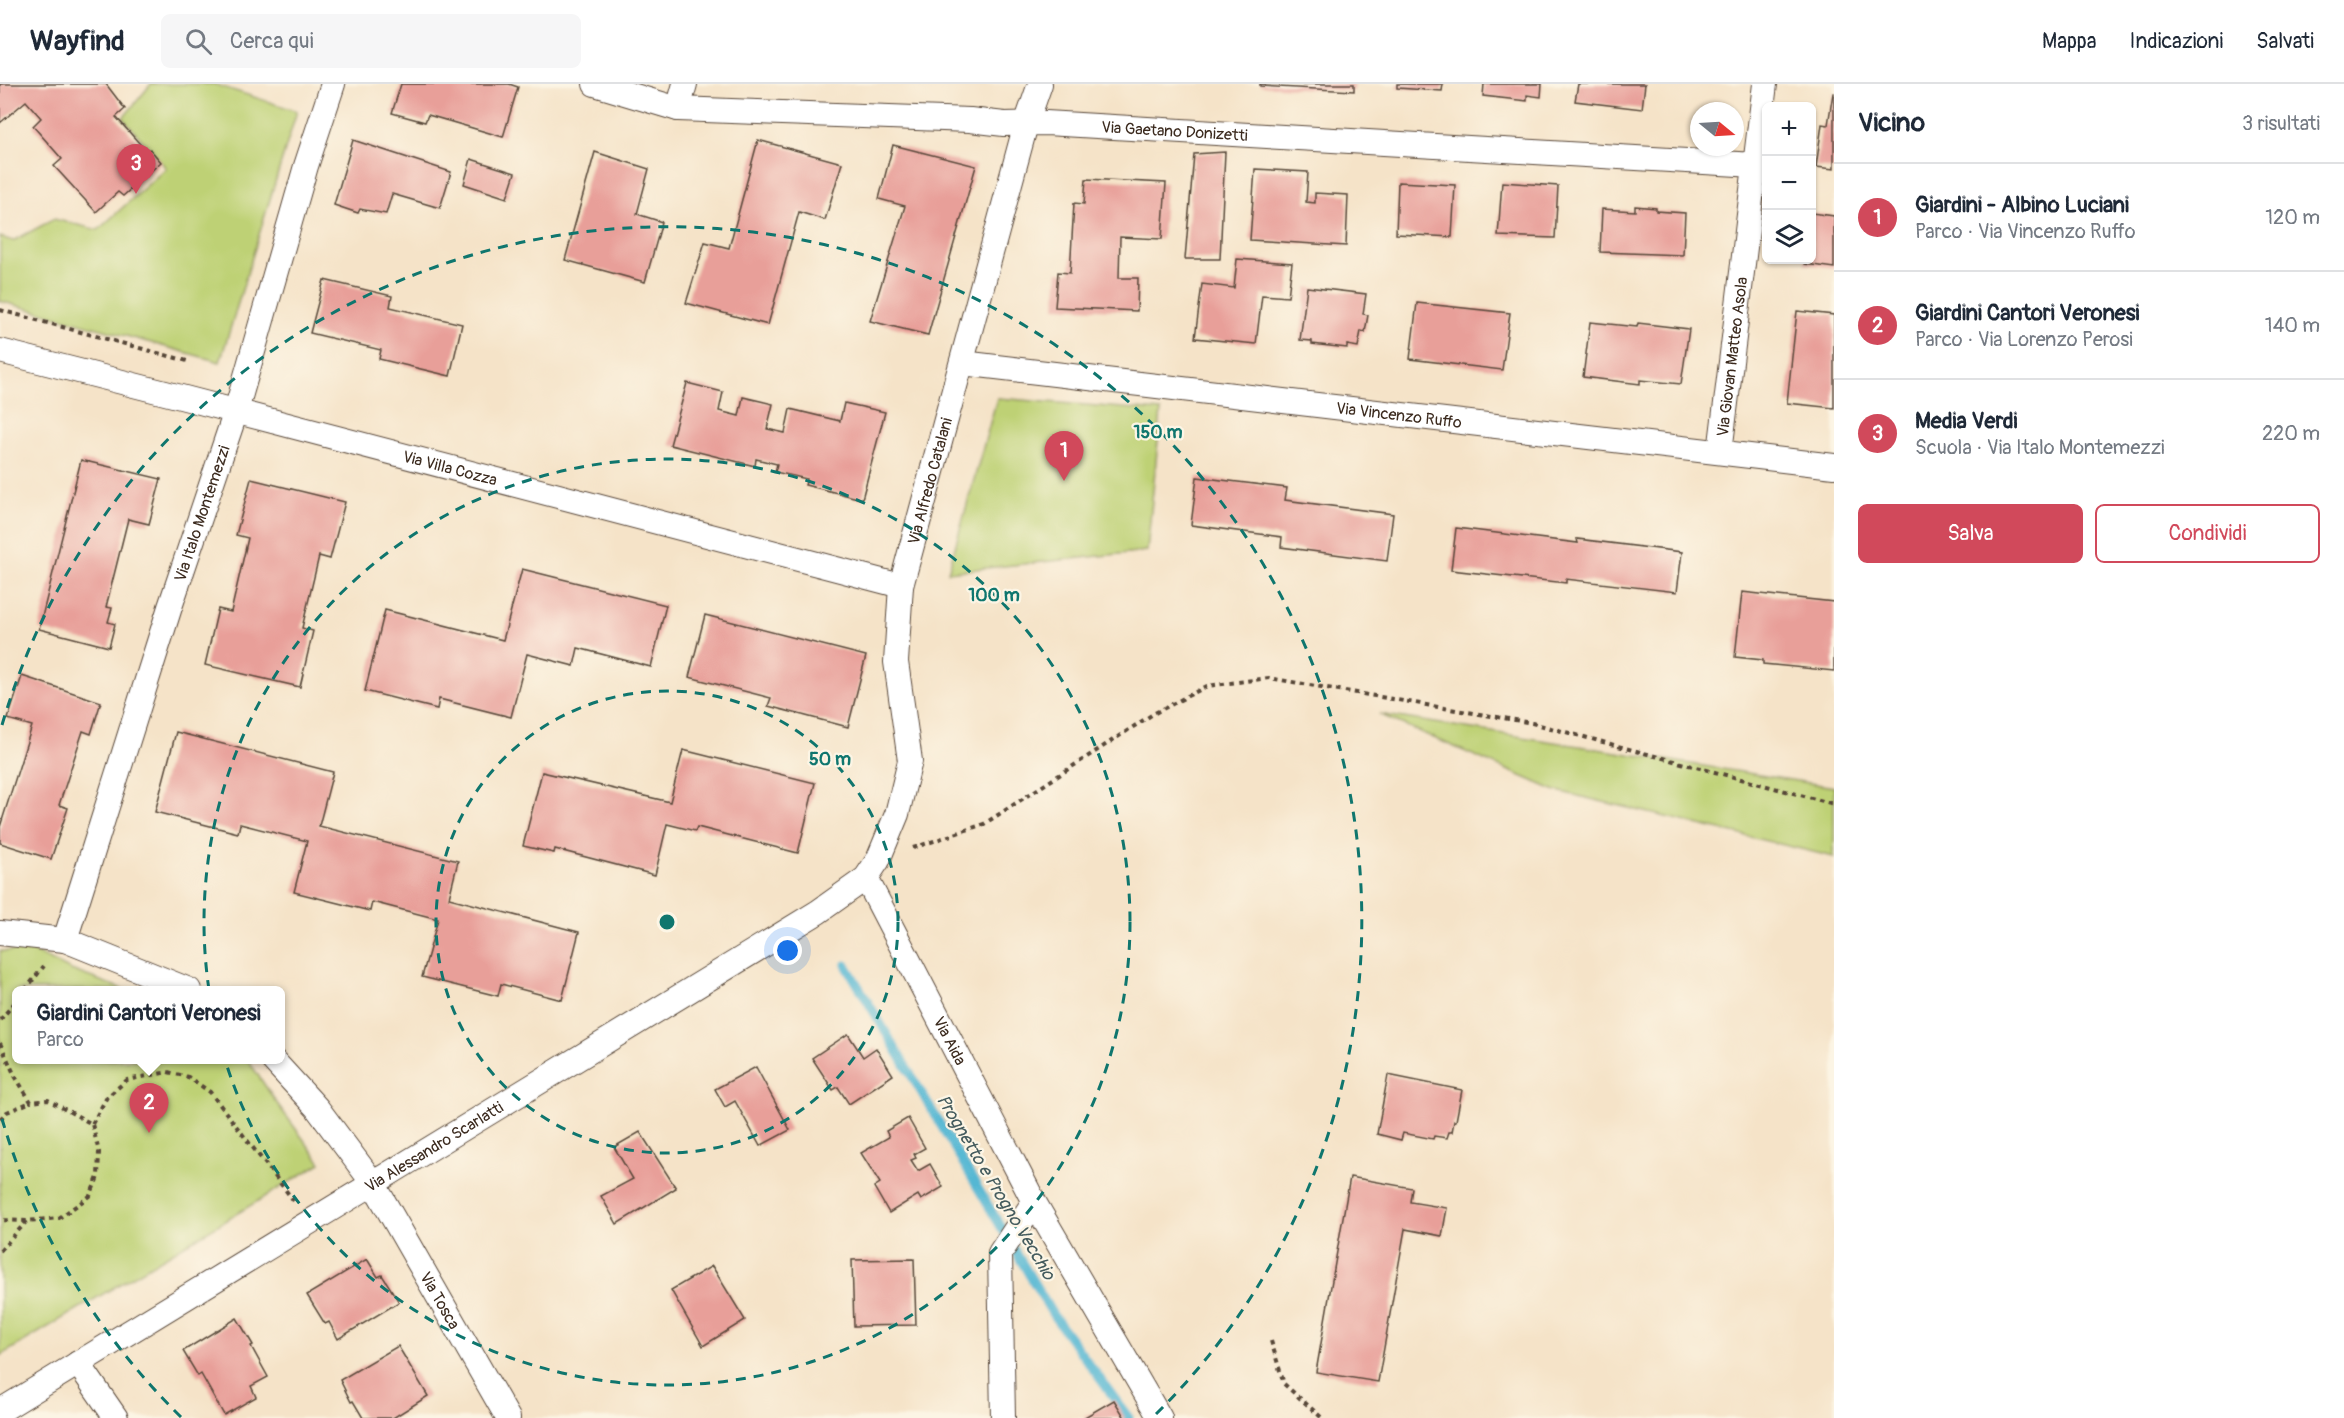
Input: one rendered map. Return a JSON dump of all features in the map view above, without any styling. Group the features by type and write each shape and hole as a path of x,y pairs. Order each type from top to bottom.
{"street":[{"name":"Via Italo Montemezzi","path":"65,940 166,618 236,411 306,166 333,84"},
{"name":"Via Gaetano Donizetti","path":"596,84 678,109 970,120 1004,124 1047,123 1755,165"},
{"path":"678,109 685,84"},
{"name":"Via Alfredo Catalani","path":"872,869 897,814 910,761 896,662 901,586 1026,124 1040,84"},
{"name":"Via Giovan Matteo Asola","path":"1720,452 1765,84"},
{"name":"Via Villa Cozza","path":"0,351 901,586"},
{"name":"Via Vincenzo Ruffo","path":"962,363 1834,466"},
{"name":"Via Alessandro Scarlatti","path":"0,1411 308,1221 818,912 872,869"},
{"name":"Via Aida","path":"872,869 1034,1202 1160,1418"},
{"path":"0,933 65,940 179,986"},
{"name":"Via Tosca","path":"277,1064 317,1108 373,1183 508,1418"},
{"path":"1003,1418 1000,1253 1034,1202"},
{"path":"78,1364 116,1418"}],"path":[{"path":"0,310 191,362"},
{"path":"872,869 984,824 1153,714 1206,686 1269,678 1532,723 1834,804"},
{"path":"0,1020 12,1006"},
{"path":"0,1043 15,1076 32,1101"},
{"path":"0,1220 27,1221 59,1218 90,1196 98,1177 99,1152 92,1124 107,1098 127,1080 168,1072 188,1077 210,1092 308,1221"},
{"path":"0,1119 7,1112 32,1101 48,1100 92,1124"},
{"path":"0,1251 27,1221"},
{"path":"1271,1341 1284,1384 1322,1418"}],"green space":[{"path":"151,84 214,84 297,111 220,362 0,301 0,237 13,241 54,219 98,230 166,168 123,118"},
{"path":"997,398 1161,411 1147,551 948,572"},
{"path":"1379,714 1834,787 1834,857 1553,790"},
{"path":"0,951 32,951 71,970 114,986 12,986 12,1064 251,1064 321,1163 0,1356"}],"building":[{"path":"0,84 106,84 125,109 116,117 147,152 150,149 161,162 123,196 118,192 96,212 54,166 62,159 33,126 41,118 26,101 0,123"},
{"path":"401,84 509,84 518,87 503,137 428,115 425,122 392,113"},
{"path":"1260,84 1354,84 1354,91 1260,86"},
{"path":"1397,84 1443,84 1442,91 1397,88"},
{"path":"1484,84 1542,84 1541,97 1527,95 1527,101 1483,96"},
{"path":"1578,84 1645,84 1642,109 1575,101"},
{"path":"1834,93 1834,169 1816,167 1822,124 1828,125"},
{"path":"353,140 451,172 440,208 392,194 386,214 360,209 358,213 334,205"},
{"path":"758,140 842,163 825,220 799,212 768,325 686,303 705,242 729,248"},
{"path":"893,145 976,166 928,335 870,321 905,206 879,199"},
{"path":"595,152 649,169 637,214 662,222 645,282 565,260"},
{"path":"1225,152 1220,259 1185,259 1194,154"},
{"path":"471,159 515,173 507,198 464,184"},
{"path":"1255,169 1308,172 1306,202 1315,203 1315,193 1348,195 1346,246 1250,240"},
{"path":"1086,179 1166,183 1162,239 1120,237 1119,278 1138,278 1137,311 1055,307 1058,272 1070,273 1074,203 1084,204"},
{"path":"1398,182 1455,185 1452,237 1396,234"},
{"path":"1502,182 1558,186 1555,238 1498,236"},
{"path":"1635,206 1656,208 1656,211 1685,213 1683,255 1600,252 1602,209 1635,211"},
{"path":"1816,214 1834,216 1834,268 1805,264 1816,264"},
{"path":"1237,259 1292,263 1288,297 1262,295 1256,344 1195,338 1202,284 1234,288"},
{"path":"324,280 392,296 390,307 462,324 450,376 379,359 381,350 310,333"},
{"path":"1307,287 1366,294 1363,314 1368,315 1365,332 1361,331 1358,347 1312,344 1312,341 1300,340"},
{"path":"1417,303 1510,313 1502,370 1410,359"},
{"path":"1797,311 1834,315 1834,408 1787,403"},
{"path":"1590,322 1637,327 1638,323 1689,329 1681,384 1640,380 1640,384 1583,377"},
{"path":"687,383 723,392 719,411 739,416 743,397 773,404 767,429 785,433 790,409 840,421 844,403 885,412 862,499 805,485 807,479 775,472 777,464 756,459 755,466 670,445"},
{"path":"81,460 161,479 149,524 128,519 106,607 112,608 108,622 115,624 109,647 39,629"},
{"path":"1197,477 1287,488 1285,500 1393,514 1387,561 1281,547 1282,537 1191,525"},
{"path":"251,479 345,502 330,559 319,556 302,628 313,631 300,687 205,665 218,609 231,612 248,538 236,535"},
{"path":"1456,528 1578,543 1577,539 1682,552 1677,592 1566,579 1566,583 1451,570"},
{"path":"522,569 666,605 651,667 578,648 574,666 527,654 511,717 439,699 437,709 365,691 385,610 503,640"},
{"path":"1742,592 1834,602 1834,671 1763,664 1763,660 1735,657"},
{"path":"705,615 866,656 848,727 768,706 771,698 689,677"},
{"path":"22,676 101,702 91,734 83,731 59,805 68,808 51,859 0,843 0,827 32,726 8,719"},
{"path":"176,732 333,772 319,826 458,861 449,898 579,932 562,1000 501,984 498,996 422,977 438,919 372,902 370,911 294,892 307,841 240,824 238,833 155,812"},
{"path":"683,750 815,783 798,853 697,827 695,831 667,824 655,875 555,849 554,853 523,846 542,772 670,802"},
{"path":"848,1034 863,1057 876,1048 893,1075 849,1104 838,1087 833,1090 812,1058"},
{"path":"756,1067 790,1130 760,1146 735,1101 725,1107 715,1089"},
{"path":"1388,1075 1462,1090 1456,1121 1447,1138 1434,1136 1433,1139 1403,1133 1401,1140 1377,1134"},
{"path":"908,1118 925,1148 914,1154 916,1158 911,1160 918,1171 930,1164 943,1187 921,1200 918,1195 889,1213 874,1187 880,1183 861,1153 889,1137 886,1131"},
{"path":"640,1132 676,1188 617,1224 601,1196 633,1179 614,1147"},
{"path":"1350,1177 1412,1188 1410,1202 1447,1208 1442,1236 1405,1229 1378,1382 1316,1372"},
{"path":"367,1259 378,1277 382,1275 399,1302 338,1339 329,1322 325,1324 307,1295"},
{"path":"914,1259 916,1325 854,1326 852,1260"},
{"path":"712,1266 745,1320 703,1346 671,1290"},
{"path":"237,1318 268,1377 251,1386 256,1397 224,1415 201,1374 198,1376 183,1351"},
{"path":"398,1346 428,1396 393,1418 363,1418 353,1401 351,1402 340,1380"},
{"path":"1114,1400 1125,1418 1083,1418"}],"waterway":[{"name":"Prognetto e Progno Vecchio","path":"846,965 1053,1315 1129,1418"}],"place":[{"name":"Media Verdi","path":"136,194"},
{"name":"Giardini - Albino Luciani","path":"1064,481"},
{"name":"Giardini Cantori Veronesi","path":"149,1133"}]}
